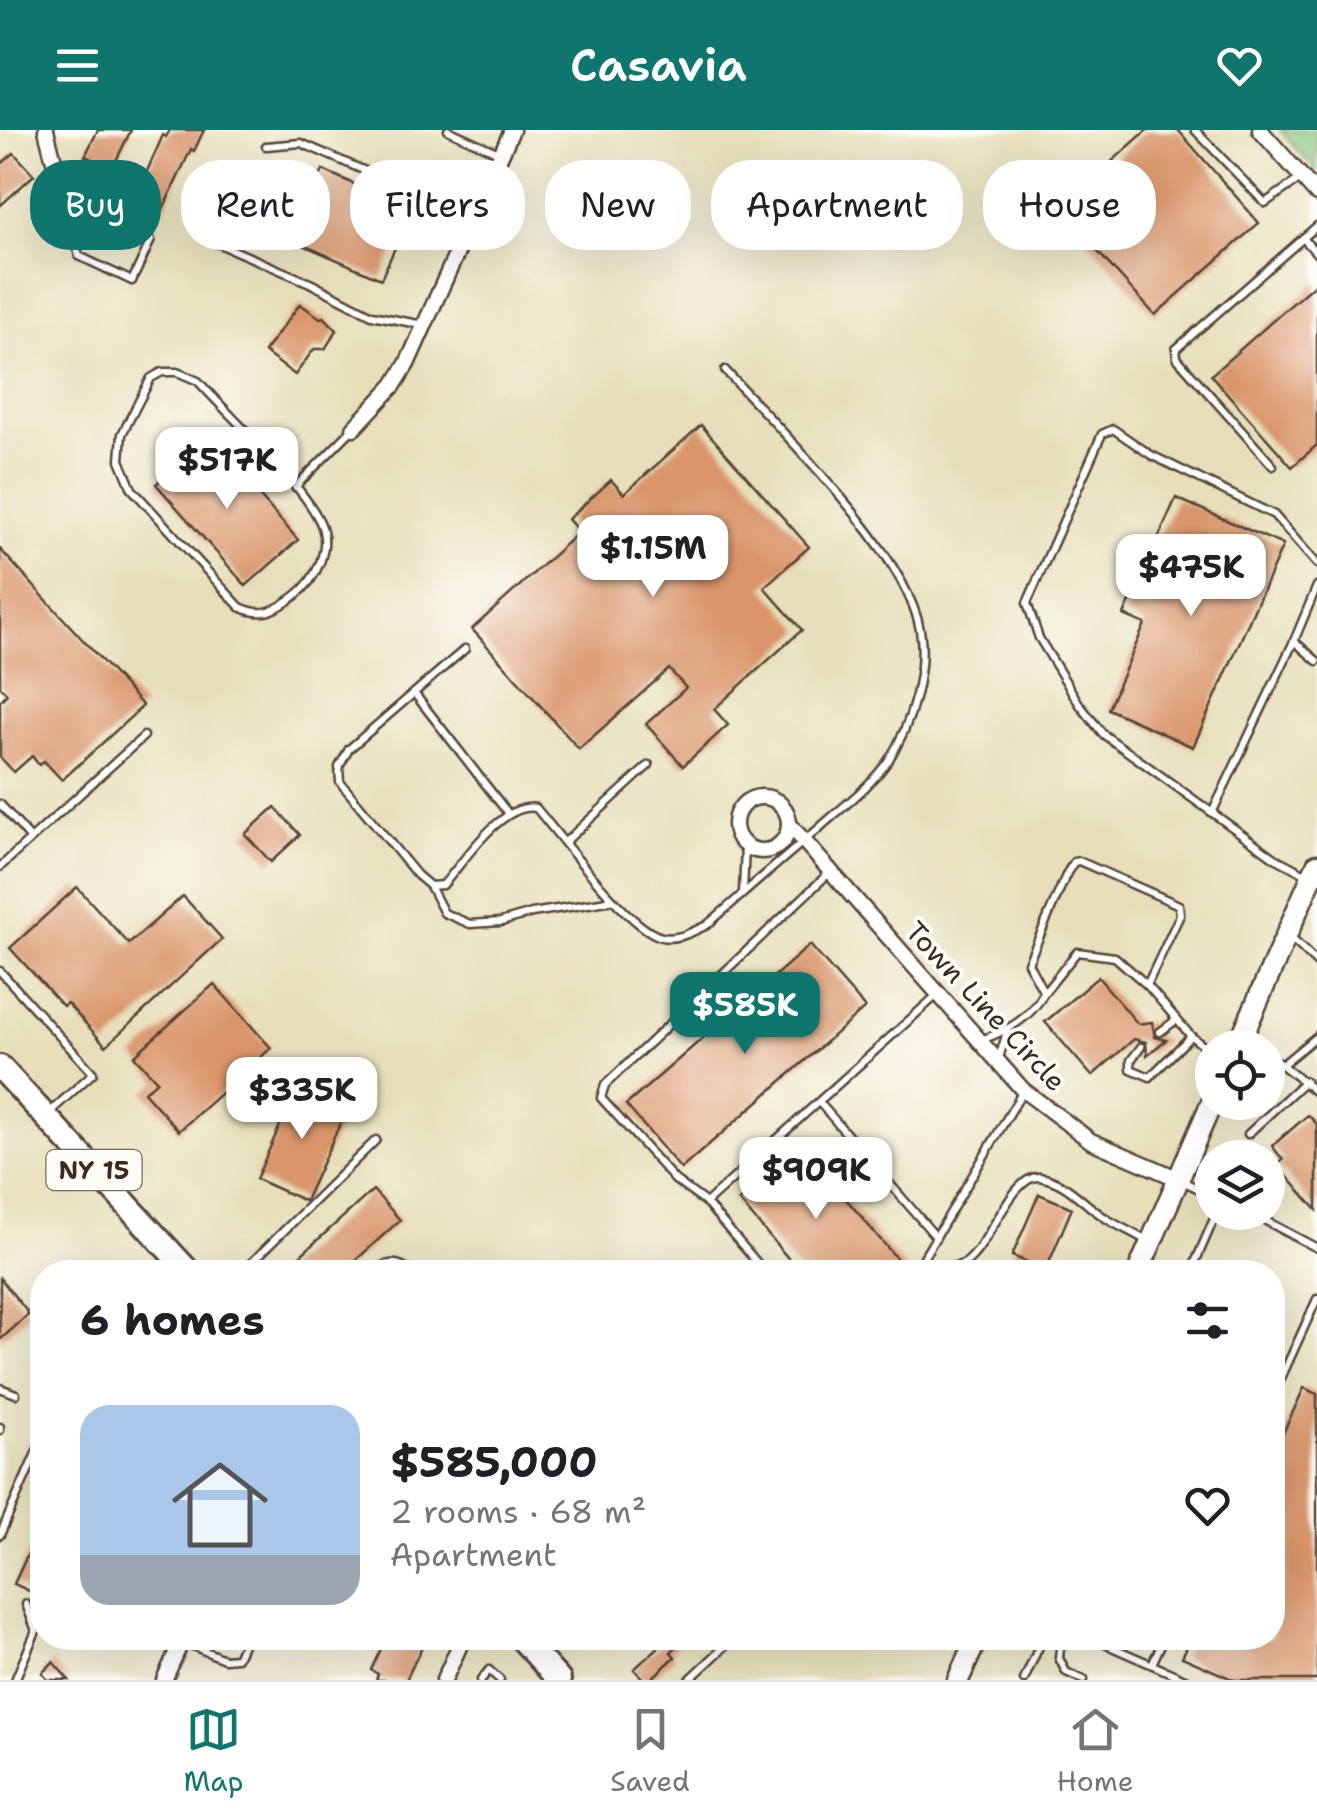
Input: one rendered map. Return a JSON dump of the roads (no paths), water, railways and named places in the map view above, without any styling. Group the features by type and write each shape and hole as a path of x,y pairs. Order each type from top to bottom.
{"main road":[{"name":"NY 15","path":"0,1066 178,1260"},
{"path":"531,1650 555,1678"}],"street":[{"path":"46,130 54,160"},
{"path":"498,160 512,130"},
{"path":"1260,130 1317,194"},
{"path":"354,428 394,385 457,250"},
{"name":"Town Line Circle","path":"744,846 735,831 737,814 749,800 758,797 776,801 783,807 789,824 1023,1090 1091,1141 1178,1180"},
{"path":"744,846 760,852 777,847 784,841 789,824"},
{"path":"1248,1030 1314,871"},
{"path":"1143,1260 1204,1120"},
{"path":"164,1680 177,1650"},
{"path":"444,1680 458,1650"},
{"path":"958,1680 972,1650"}],"lane":[{"path":"448,130 501,154"},
{"path":"1195,130 1264,203 1302,177"},
{"path":"266,146 301,143 350,164"},
{"path":"91,210 150,240 132,281 80,256 68,216 91,210"},
{"path":"1273,466 1177,358 1176,349 1317,226"},
{"path":"1303,238 1317,254"},
{"path":"233,250 372,315 424,325"},
{"path":"430,886 443,884 507,812 525,806 536,808 614,900 645,930 661,937 683,937 707,924 804,841 866,787 889,759 906,725 919,681 920,631 910,596 883,550 725,370"},
{"path":"162,372 177,372 198,382 295,488 321,524 324,557 304,589 274,612 255,614 240,607 132,489 120,460 122,434 151,378 162,372"},
{"path":"295,488 354,428"},
{"path":"1314,871 1276,858 1103,734 1038,638 1027,603 1102,434 1114,428 1151,455 1274,515 1317,564"},
{"path":"1212,813 1317,586"},
{"path":"1294,641 1317,661"},
{"path":"465,649 349,749 339,767 340,782 430,886 444,913 470,924 502,922 532,913 614,900"},
{"path":"414,693 507,812"},
{"path":"0,867 144,736"},
{"path":"565,842 649,765"},
{"path":"0,804 32,839"},
{"path":"743,893 744,846"},
{"path":"1044,993 1028,963 1066,873 1079,861 1179,906 1180,916 1147,985"},
{"path":"755,1260 706,1204 675,1180 601,1098 605,1085 831,871"},
{"path":"1286,934 1317,963"},
{"path":"980,1041 1008,1031 1034,1008 1077,952 1115,957 1147,985 1195,1039"},
{"path":"0,971 93,1073 45,1116"},
{"path":"706,1204 938,994"},
{"path":"1160,1032 1176,1020"},
{"path":"998,1061 1008,1031"},
{"path":"1141,1047 1130,1060 1131,1068 1150,1077 1191,1036"},
{"path":"1285,1062 1317,1036"},
{"path":"1285,1066 1317,1094"},
{"path":"1248,1134 1305,1081"},
{"path":"922,1260 1023,1090"},
{"path":"818,1102 936,1237"},
{"path":"254,1260 376,1140"},
{"path":"968,1260 1019,1187 1038,1177 1073,1191 1105,1218 1151,1243"},
{"path":"1178,1180 1195,1188"},
{"path":"1196,1260 1209,1230"},
{"path":"1282,1230 1317,1248"},
{"path":"1285,1369 1317,1299"},
{"path":"0,1388 16,1394"},
{"path":"0,1535 30,1467"},
{"path":"26,1604 30,1615"},
{"path":"15,1680 30,1645"},
{"path":"202,1650 224,1658 236,1658 240,1650"},
{"path":"689,1680 721,1650"},
{"path":"1024,1680 1038,1650"},
{"path":"1060,1650 1059,1658 1066,1672 1084,1680"},
{"path":"1120,1650 1188,1680"},
{"path":"1152,1664 1158,1650"},
{"path":"481,1680 489,1670 500,1680"}]}
